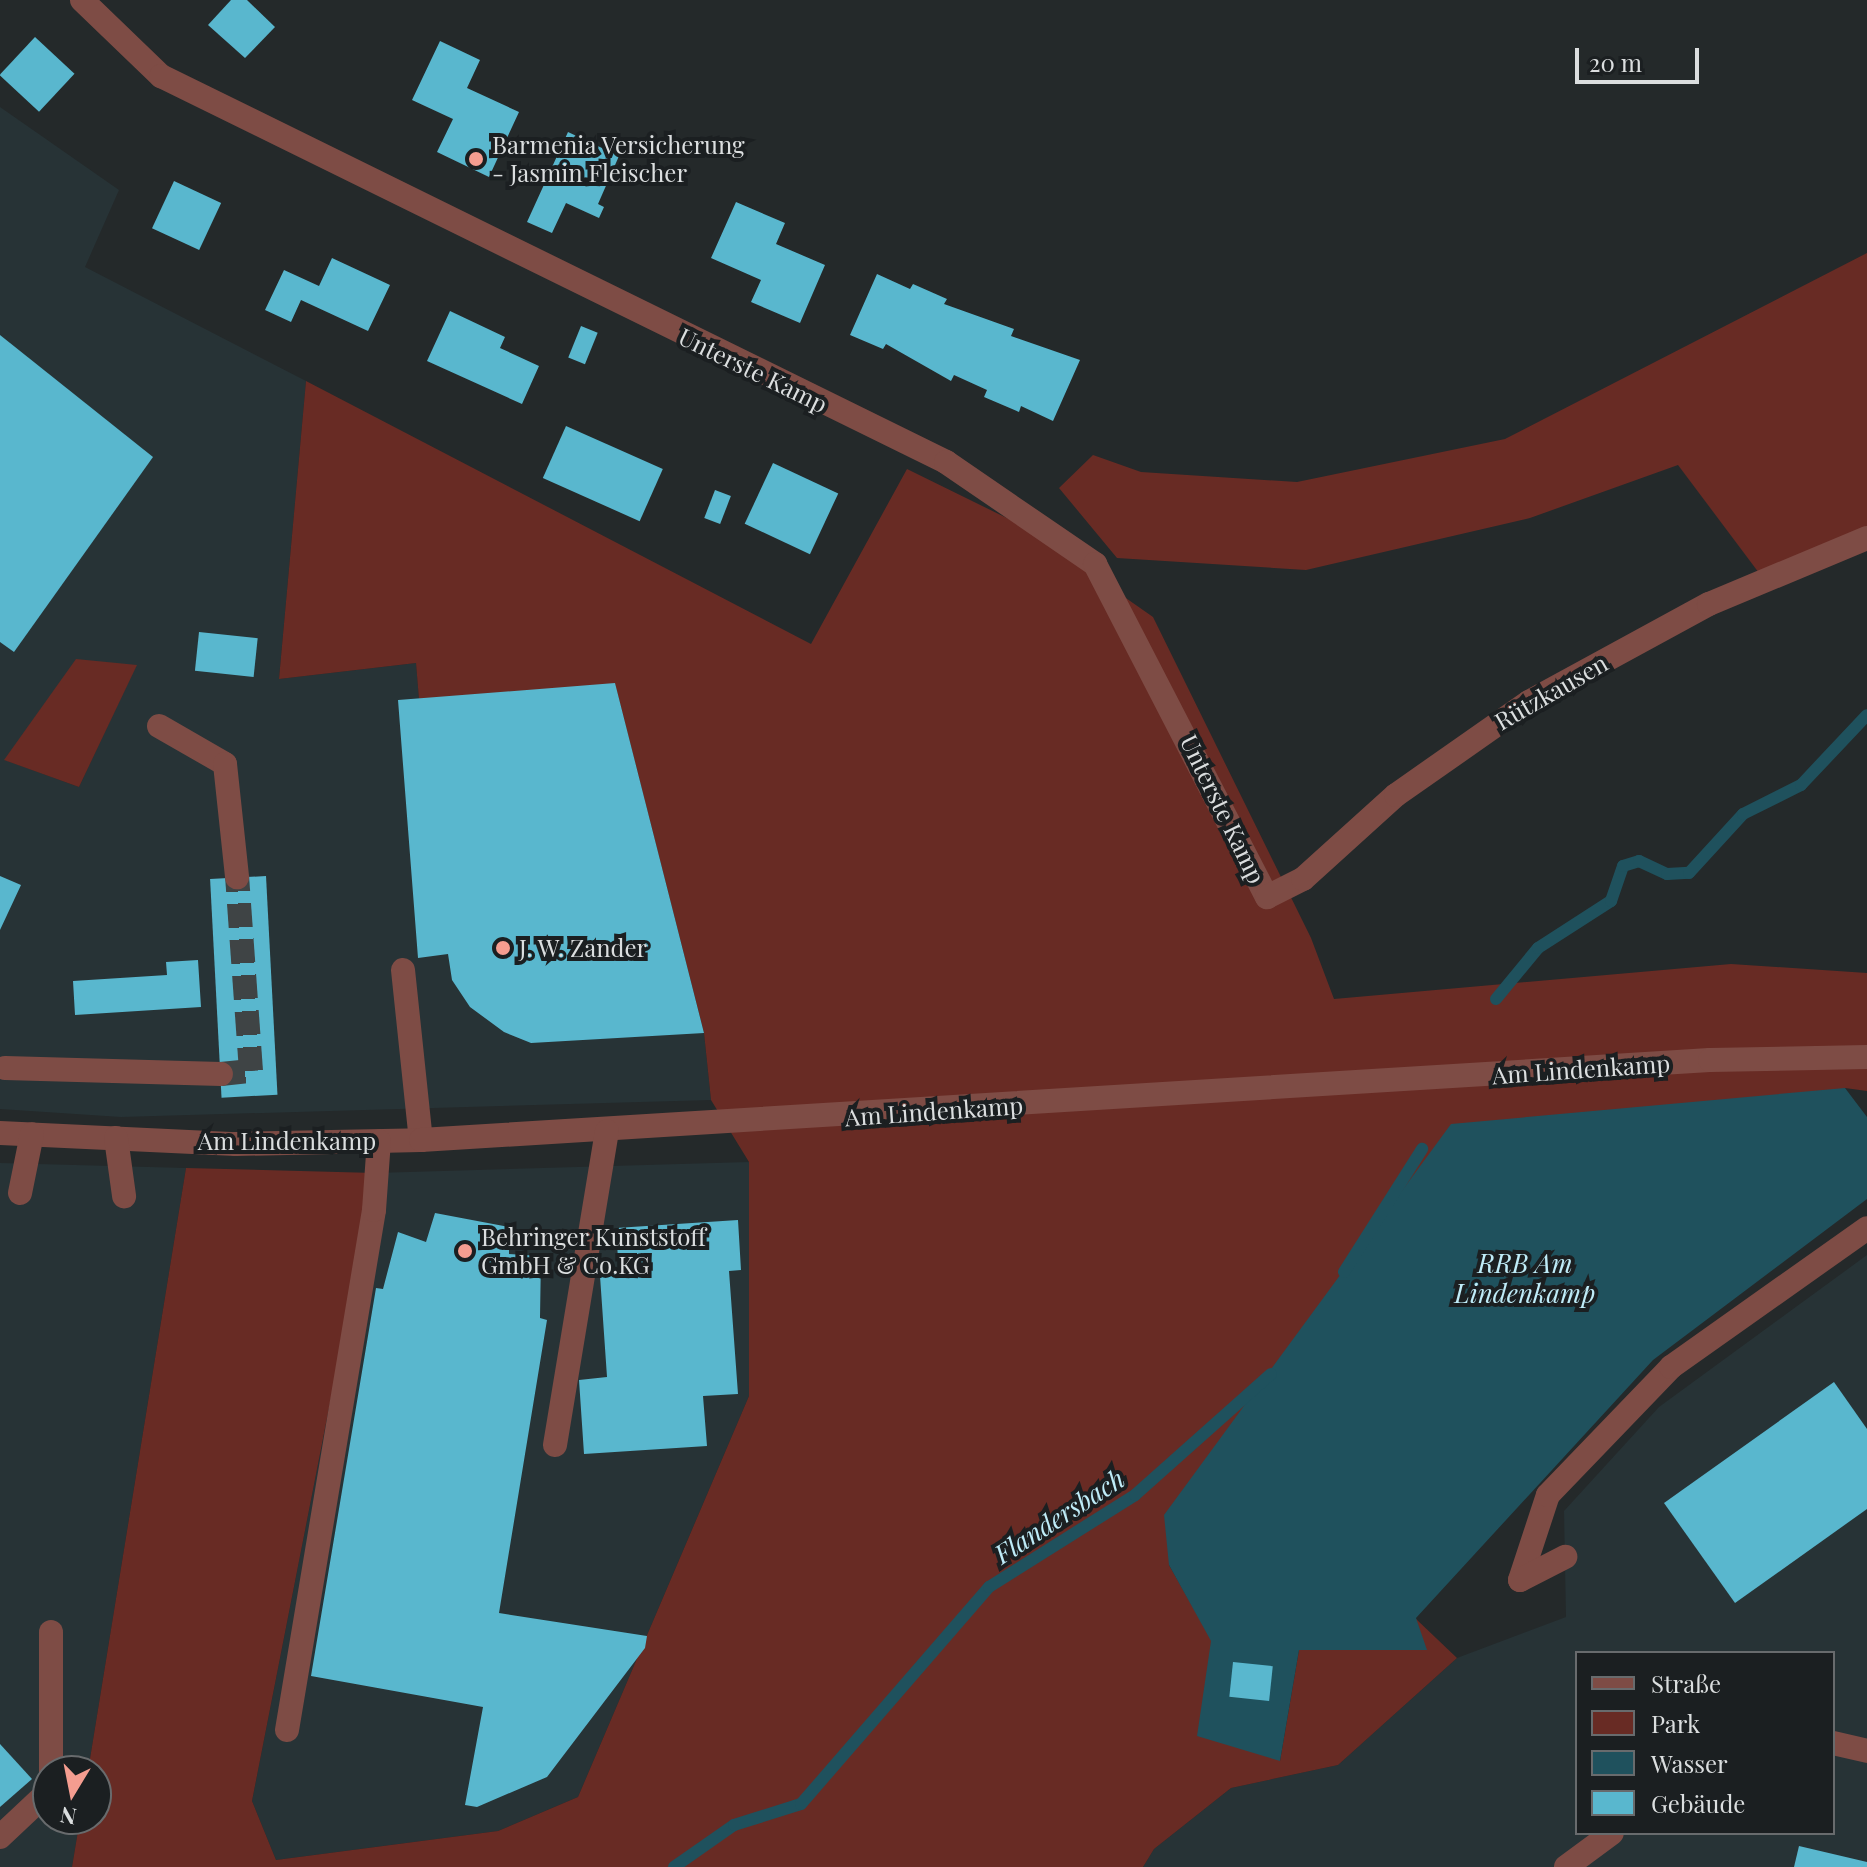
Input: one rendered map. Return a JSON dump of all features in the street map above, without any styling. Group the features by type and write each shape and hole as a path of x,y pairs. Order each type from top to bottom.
{"street":[{"name":"Unterste Kamp","path":"82,0 161,76 946,462 1095,564 1267,897"},
{"name":"Rützkausen","path":"1267,897 1303,879 1396,795 1529,702 1709,604 1867,538"},
{"path":"159,726 225,764 237,877"},
{"path":"403,970 421,1140"},
{"name":"Am Lindenkamp","path":"0,1133 236,1144 421,1140 607,1131 1710,1060 1867,1057"},
{"path":"5,1068 221,1074"},
{"path":"555,1445 607,1131"},
{"path":"20,1193 32,1134"},
{"path":"116,1138 124,1196"},
{"path":"287,1730 374,1210 379,1141"},
{"path":"1565,1557 1520,1580 1548,1495 1671,1367 1867,1228"},
{"path":"51,1632 51,1755"},
{"path":"1835,1743 1867,1751"},
{"path":"0,1837 32,1807"},
{"path":"1566,1867 1609,1835"}],"shaded area":[{"path":"0,107 119,190 85,267 306,381 279,679 416,663 419,698 615,683 704,1033 711,1100 121,1117 0,1109","holes":["76,660 136,666 79,787 5,760"]},
{"path":"749,1162 749,1396 578,1797 498,1831 276,1860 252,1801 375,1173"},
{"path":"0,1163 186,1168 91,1755 32,1755 32,1835 77,1835 72,1867 0,1867"},
{"path":"1867,1255 1867,1867 1143,1867 1154,1849 1231,1788 1338,1765 1457,1658 1566,1617 1564,1511 1659,1407"}],"green space":[{"path":"1867,253 1867,532 1759,573 1678,465 1530,518 1306,570 1117,558 1059,488 1093,455 1141,472 1297,482 1505,439"},
{"path":"306,381 811,644 907,469 1023,526 1153,617 1311,938 1334,999 1731,964 1867,973 1867,1091 1845,1088 1169,1565 1280,1761 1299,1650 1426,1650 1415,1618 1457,1658 1338,1765 1231,1788 1154,1849 1143,1867 72,1867 77,1835 112,1835 112,1755 91,1755 186,1168 375,1173 252,1801 276,1860 498,1831 578,1797 749,1396 749,1162 711,1100 704,1033 615,684 419,699 416,663 279,679"},
{"path":"76,659 137,665 79,787 4,760"}],"water":[{"name":"RRB Am Lindenkamp","path":"1845,1088 1867,1117 1867,1199 1653,1360 1416,1618 1427,1650 1299,1650 1280,1761 1197,1736 1211,1641 1169,1565 1164,1515 1451,1124"}],"building":[{"path":"231,0 247,0 275,27 245,58 208,25"},
{"path":"35,37 74,74 39,112 0,75"},
{"path":"440,41 480,60 467,88 519,112 489,177 437,152 453,119 412,100"},
{"path":"568,132 619,156 598,204 604,207 599,218 566,203 552,233 527,222"},
{"path":"174,181 221,203 199,250 152,228"},
{"path":"736,202 785,223 776,244 825,265 800,323 751,302 761,280 711,258"},
{"path":"332,258 390,285 368,331 301,300 291,322 265,310 284,270 319,286"},
{"path":"877,274 910,289 913,284 947,299 944,304 1014,329 1011,336 1080,360 1053,421 1021,406 1019,412 984,397 987,390 954,375 951,381 886,344 883,349 850,335"},
{"path":"450,311 505,337 500,348 539,366 522,404 427,361"},
{"path":"581,326 598,333 585,364 568,358"},
{"path":"0,335 153,457 14,652 0,642"},
{"path":"566,426 663,469 640,521 543,478"},
{"path":"773,463 838,493 810,554 745,524"},
{"path":"715,490 731,496 720,524 704,518"},
{"path":"199,632 258,638 254,677 195,671"},
{"path":"615,683 704,1033 531,1043 504,1032 470,1007 452,980 448,954 418,958 398,700"},
{"path":"0,876 21,885 0,930"},
{"path":"266,876 277,1095 222,1098 210,879"},
{"path":"198,960 201,1007 75,1015 73,981 167,975 166,962"},
{"path":"435,1213 509,1227 509,1254 541,1256 540,1318 547,1320 499,1613 647,1636 645,1648 547,1777 477,1807 465,1805 483,1707 311,1676 376,1288 383,1289 398,1232 426,1242"},
{"path":"738,1220 741,1270 729,1271 738,1394 703,1396 707,1446 584,1454 579,1380 607,1377 600,1276 619,1274 616,1228"},
{"path":"1834,1382 1867,1429 1867,1509 1735,1603 1664,1503"},
{"path":"1233,1662 1273,1666 1269,1701 1229,1697"},
{"path":"0,1744 32,1779 0,1807"},
{"path":"1799,1846 1867,1862 1867,1867 1794,1867"}],"waterway":[{"name":"Flandersbach","path":"1496,999 1538,948 1611,901 1623,866 1639,861 1667,874 1689,873 1743,814 1801,785 1867,715"},
{"name":"Flandersbach","path":"1344,1272 1422,1149"},
{"name":"Flandersbach","path":"674,1867 734,1825 801,1804 989,1587 1135,1495 1271,1374"}],"tunnel":[{"path":"221,1074 251,1071 237,877"}],"place":[{"name":"Barmenia Versicherung - Jasmin Fleischer","path":"476,159"},
{"name":"J. W. Zander","path":"503,948"},
{"name":"Behringer Kunststoff GmbH & Co.KG","path":"465,1251"}]}
